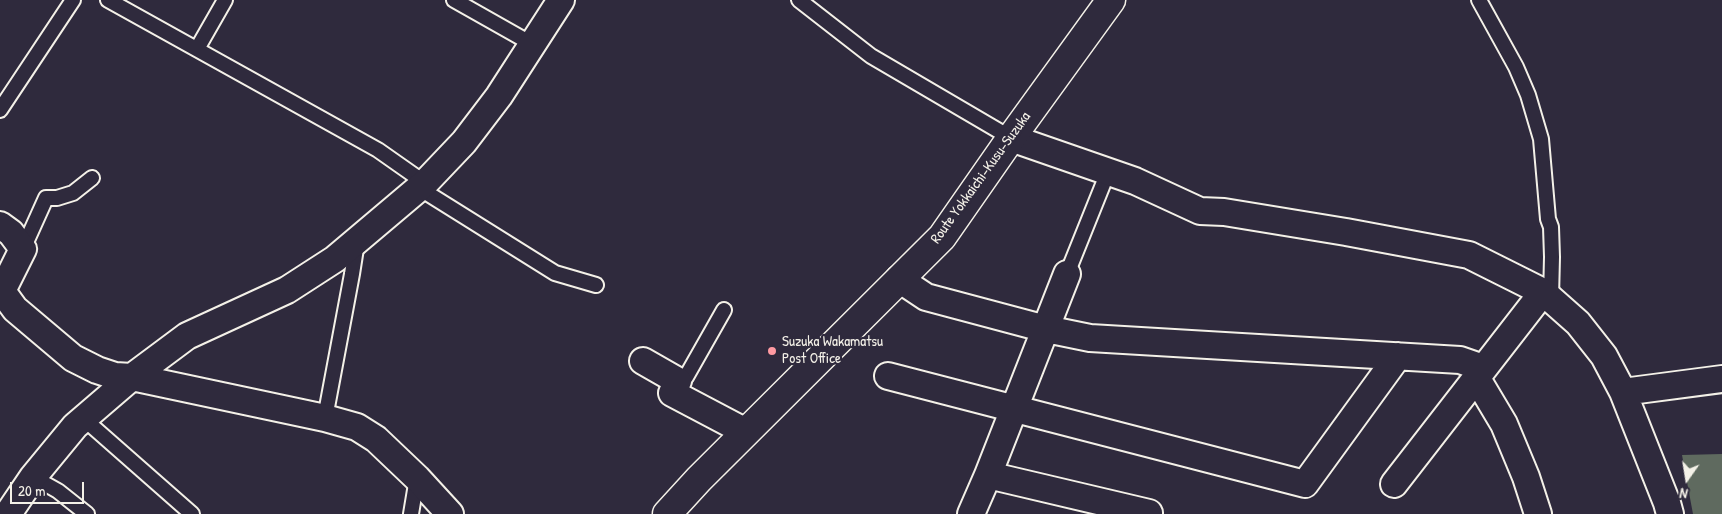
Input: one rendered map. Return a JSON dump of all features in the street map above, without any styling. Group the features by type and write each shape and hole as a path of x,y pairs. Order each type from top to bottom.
{"main road":[{"name":"Route Yokkaichi-Kusu-Suzuka","path":"667,514 698,479 942,237 1111,0"}],"street":[{"path":"8,514 33,477 76,426 132,377 187,336 287,290 357,241 422,185 444,164 476,127 499,96 561,0"},
{"path":"1011,138 1135,181 1200,211 1224,212 1469,255 1547,295 1578,323 1604,356 1623,392 1670,514"},
{"path":"0,226 11,233 22,249 2,292 15,309 73,358 97,370 115,376 132,377 325,418 357,427 376,439 417,478 450,514"},
{"path":"971,514 1067,274"},
{"path":"899,279 926,297 1046,329 1090,338 1460,360 1479,372 1504,424 1526,477 1538,514"},
{"path":"1394,484 1479,372 1547,295"},
{"path":"888,376 1305,484 1398,356"},
{"path":"643,361 678,381 672,393 746,432"},
{"path":"1623,392 1722,379"},
{"path":"988,475 1149,513"}],"lane":[{"path":"0,110 73,0"},
{"path":"108,0 378,150 422,185 556,273 596,285"},
{"path":"197,49 225,0"},
{"path":"454,0 532,44"},
{"path":"799,0 871,56 1011,138"},
{"path":"1479,0 1516,67 1528,95 1541,139 1548,219 1551,227 1552,257 1547,295"},
{"path":"1067,274 1108,172"},
{"path":"22,249 46,198 57,198 73,192 92,178"},
{"path":"325,418 357,241"},
{"path":"678,381 686,377 724,310"},
{"path":"84,419 192,514"},
{"path":"33,477 58,491 87,514"},
{"path":"411,514 417,478"}],"green space":[{"path":"1722,454 1722,514 1693,514 1682,455"}],"place":[{"name":"Suzuka Wakamatsu Post Office","path":"772,351"}]}
